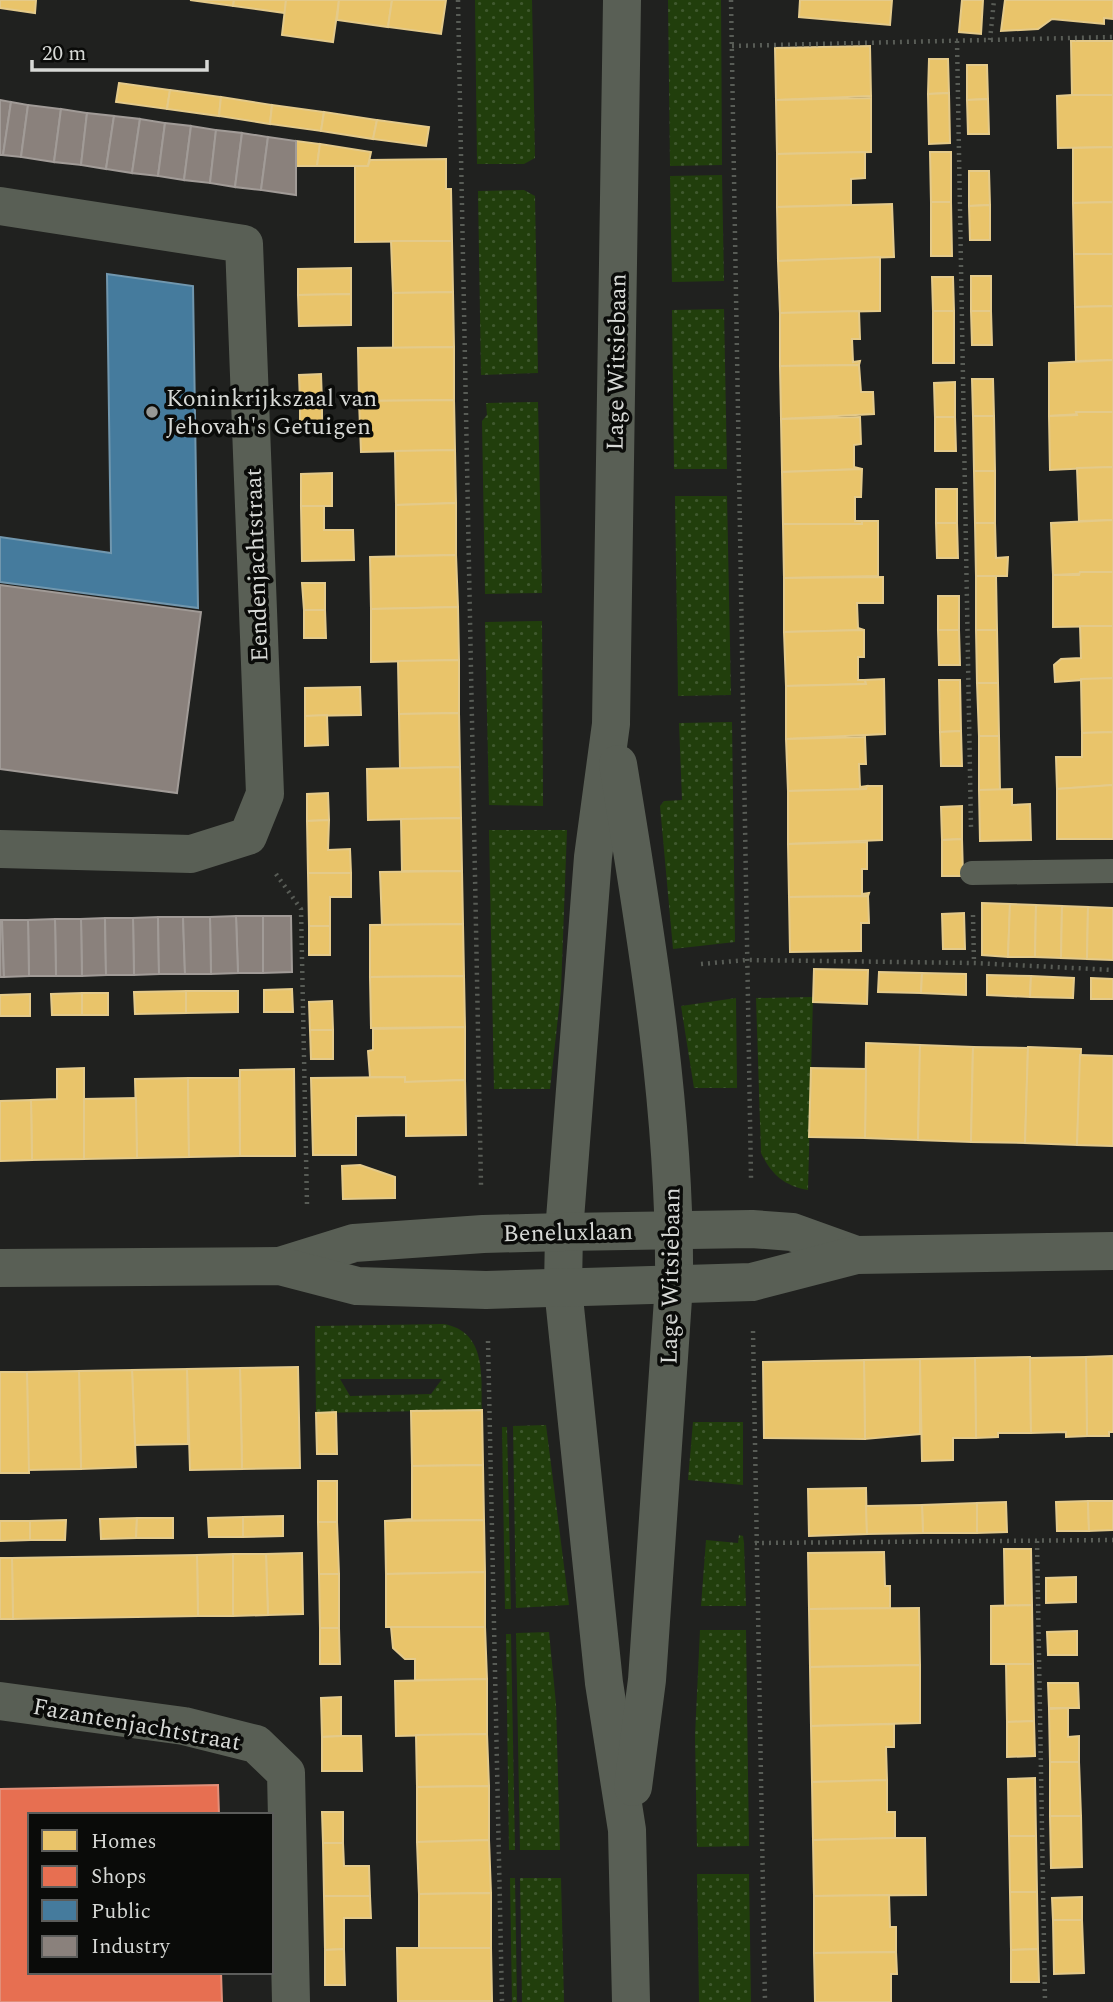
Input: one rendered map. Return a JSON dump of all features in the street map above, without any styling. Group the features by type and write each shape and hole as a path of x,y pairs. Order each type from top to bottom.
{"street":[{"name":"Lage Witsiebaan","path":"622,0 611,724 593,858 564,1232 563,1288 604,1683 627,1830 631,2002"},
{"name":"Eendenjachtstraat","path":"0,206 244,244 265,794 248,836"},
{"name":"Lage Witsiebaan","path":"611,724 669,1131 675,1230 674,1284 647,1680 627,1830"},
{"path":"0,849 191,854 248,836"},
{"name":"Beneluxlaan","path":"280,1266 355,1243 483,1234 564,1232 752,1229 792,1232 856,1255"},
{"name":"Beneluxlaan","path":"0,1268 280,1266 357,1286 486,1290 752,1282 856,1255 1113,1251"},
{"name":"Fazantenjachtstraat","path":"0,1701 184,1726 256,1744 286,1773 291,2002"}],"lane":[{"path":"972,873 1113,871"}],"path":[{"path":"458,0 477,1089 483,1234"},
{"path":"731,0 752,1229"},
{"path":"990,40 994,0"},
{"path":"732,46 1113,37"},
{"path":"957,41 974,963"},
{"path":"248,836 301,909 306,1155"},
{"path":"648,969 747,960 974,963 1113,970"},
{"path":"752,1282 765,2002"},
{"path":"486,1290 502,2002"},
{"path":"755,1543 1113,1540"},
{"path":"1037,1541 1045,2002"}],"green space":[{"path":"475,0 532,0 535,158 524,164 477,164"},
{"path":"668,0 721,0 722,165 670,166"},
{"path":"722,175 724,281 672,282 670,176"},
{"path":"524,190 535,196 538,373 481,375 478,191"},
{"path":"724,309 727,469 674,469 672,310"},
{"path":"538,402 542,593 485,594 482,421 487,415 486,403"},
{"path":"675,496 727,496 731,695 678,696"},
{"path":"542,621 543,806 489,805 485,622"},
{"path":"732,722 735,942 673,949 660,806 664,801 682,800 679,723"},
{"path":"489,830 567,830 561,990 550,1089 494,1089"},
{"path":"813,997 808,1190 779,1178 761,1153 756,998"},
{"path":"736,998 737,1088 694,1088 681,1006"},
{"path":"444,1324 458,1329 468,1336 479,1357 482,1410 316,1413 315,1326","holes":["340,1379 442,1379 431,1394 350,1396"]},
{"path":"693,1422 743,1422 743,1485 688,1480"},
{"path":"546,1425 569,1605 516,1608 513,1426"},
{"path":"502,1427 507,1427 511,1609 505,1609"},
{"path":"739,1535 743,1536 744,1543 746,1606 701,1606 706,1540 738,1543"},
{"path":"700,1630 746,1630 749,1846 697,1847 695,1736"},
{"path":"549,1632 556,1704 560,1850 520,1850 516,1633"},
{"path":"506,1634 511,1634 515,1850 509,1850"},
{"path":"697,1874 749,1874 751,2002 699,2002"},
{"path":"510,1878 515,1878 517,2002 512,2002"},
{"path":"520,1878 561,1878 564,2002 522,2002"}],"building: Homes":[{"path":"0,0 36,0 35,13 0,8"},
{"path":"190,0 234,0 233,6"},
{"path":"234,0 286,0 285,13 233,6"},
{"path":"286,0 339,0 333,42 282,35"},
{"path":"339,0 392,0 388,27 337,20"},
{"path":"392,0 446,0 441,34 388,27"},
{"path":"800,0 892,0 890,25 799,17"},
{"path":"962,0 983,0 981,34 959,32"},
{"path":"1005,0 1113,0 1113,19 1104,18 1104,24 1052,19 1038,29 1001,31"},
{"path":"1071,41 1113,41 1113,95 1072,95"},
{"path":"870,46 871,96 776,100 775,48"},
{"path":"929,59 948,59 949,93 928,94"},
{"path":"967,65 987,65 988,99 967,100"},
{"path":"119,83 170,90 167,109 116,102"},
{"path":"170,90 221,97 219,116 167,109"},
{"path":"949,93 950,143 929,144 928,94"},
{"path":"1113,95 1113,147 1058,148 1057,96"},
{"path":"221,97 272,105 270,124 219,116"},
{"path":"871,98 871,152 777,154 776,100"},
{"path":"988,99 989,134 968,134 967,100"},
{"path":"272,105 324,112 321,131 270,124"},
{"path":"324,112 377,120 373,139 321,131"},
{"path":"377,120 429,127 426,146 373,139"},
{"path":"296,141 320,144 317,166 296,166"},
{"path":"320,144 371,152 368,166 317,166"},
{"path":"1113,147 1113,202 1073,203 1073,148"},
{"path":"865,152 865,178 851,179 851,205 777,207 777,154"},
{"path":"930,152 951,152 951,202 931,202"},
{"path":"446,159 446,189 451,189 452,241 355,242 355,166 368,166 370,160"},
{"path":"969,171 989,171 990,205 969,206"},
{"path":"931,202 951,202 952,256 931,256"},
{"path":"1113,202 1113,254 1074,254 1073,203"},
{"path":"892,204 894,257 778,261 777,207"},
{"path":"990,205 990,240 970,240 969,206"},
{"path":"391,241 452,241 453,292 393,293"},
{"path":"1074,254 1113,254 1113,306 1075,307"},
{"path":"880,257 880,311 780,313 778,261"},
{"path":"351,268 351,294 298,295 298,269"},
{"path":"971,276 991,276 991,311 971,311"},
{"path":"932,277 953,277 954,311 933,311"},
{"path":"453,292 454,347 393,348 393,293"},
{"path":"351,294 351,325 299,326 298,295"},
{"path":"1113,306 1113,360 1076,361 1075,307"},
{"path":"859,311 860,339 852,339 853,362 860,361 859,365 780,366 780,313"},
{"path":"933,311 954,311 954,363 933,363"},
{"path":"971,311 991,311 992,345 972,345"},
{"path":"454,347 454,400 359,401 358,348"},
{"path":"1113,360 1113,412 1049,416 1049,363"},
{"path":"859,365 861,392 873,392 874,414 781,419 780,366"},
{"path":"321,374 322,402 300,402 299,375"},
{"path":"972,379 993,379 994,416 973,416"},
{"path":"955,382 955,417 935,417 934,383"},
{"path":"454,400 455,450 361,452 359,401"},
{"path":"300,402 322,402 322,430 300,431"},
{"path":"1076,412 1113,412 1113,467 1050,470 1049,416 1077,415"},
{"path":"973,416 994,416 995,471 974,471"},
{"path":"860,417 861,444 854,445 854,467 862,469 782,472 781,419"},
{"path":"935,417 955,417 956,451 935,451"},
{"path":"455,450 456,503 396,505 395,451"},
{"path":"1113,467 1113,520 1079,521 1077,468"},
{"path":"862,469 861,497 855,497 855,521 862,521 862,524 783,524 782,472"},
{"path":"974,471 995,471 995,523 975,523"},
{"path":"332,473 332,506 301,506 301,474"},
{"path":"936,489 957,489 957,523 936,523"},
{"path":"456,503 456,555 396,556 396,505"},
{"path":"301,506 324,506 324,530 353,530 354,560 302,561"},
{"path":"1113,520 1113,572 1053,575 1051,523"},
{"path":"862,521 878,521 878,576 784,578 783,524 862,524"},
{"path":"936,523 957,523 958,558 937,558"},
{"path":"975,523 995,523 996,558 1008,557 1007,576 976,576"},
{"path":"456,555 458,607 371,609 370,557"},
{"path":"1080,572 1113,572 1113,626 1053,627 1053,575 1079,575"},
{"path":"976,576 996,576 997,630 976,630"},
{"path":"883,577 883,603 857,603 858,628 864,630 784,632 784,578"},
{"path":"302,583 325,583 325,610 304,610"},
{"path":"938,596 959,596 959,630 938,630"},
{"path":"458,607 459,660 371,662 371,609"},
{"path":"304,610 325,610 326,638 304,638"},
{"path":"1080,626 1113,626 1113,678 1055,682 1054,665 1061,659 1081,658"},
{"path":"864,630 864,657 858,657 858,680 865,680 866,684 786,686 784,632"},
{"path":"938,630 959,630 960,665 939,665"},
{"path":"976,630 997,630 998,683 977,683"},
{"path":"459,660 459,713 399,714 398,661"},
{"path":"1113,678 1113,732 1082,733 1081,679"},
{"path":"884,679 885,734 786,739 786,686 866,684 865,680"},
{"path":"939,680 960,680 961,731 940,732"},
{"path":"977,683 998,683 999,736 979,736"},
{"path":"360,687 361,715 305,716 305,688"},
{"path":"459,713 460,767 400,768 399,714"},
{"path":"327,715 328,745 305,746 305,716"},
{"path":"961,731 962,766 941,766 940,732"},
{"path":"1113,732 1113,785 1057,789 1056,757 1082,757 1082,733"},
{"path":"979,736 999,736 1000,790 979,790"},
{"path":"865,737 866,764 859,764 860,787 867,786 866,789 788,791 786,739"},
{"path":"460,767 461,818 368,820 367,769"},
{"path":"1113,785 1113,839 1057,839 1057,789"},
{"path":"867,786 882,786 882,840 788,844 788,791 866,789"},
{"path":"1012,789 1012,805 1030,804 1031,840 980,841 979,790"},
{"path":"328,793 329,820 307,821 307,794"},
{"path":"962,806 962,839 942,840 941,807"},
{"path":"461,818 462,871 402,871 401,819"},
{"path":"329,820 328,850 350,849 351,873 308,873 307,821"},
{"path":"962,839 963,876 942,876 942,840"},
{"path":"867,842 867,869 862,869 862,894 869,893 868,896 789,897 788,844"},
{"path":"462,871 463,924 382,925 380,872"},
{"path":"308,873 351,873 351,897 330,897 330,926 309,926"},
{"path":"868,896 869,923 861,923 861,951 790,952 789,897"},
{"path":"982,903 1010,904 1008,957 982,955"},
{"path":"1010,904 1036,905 1035,957 1008,957"},
{"path":"1036,905 1062,906 1061,958 1035,957"},
{"path":"1062,906 1088,907 1087,959 1061,958"},
{"path":"1088,907 1113,908 1113,960 1087,959"},
{"path":"964,913 965,949 943,949 942,914"},
{"path":"463,924 464,976 370,977 370,925"},
{"path":"309,926 330,926 330,955 309,955"},
{"path":"814,969 868,970 867,1004 813,1002"},
{"path":"879,972 922,973 921,993 878,992"},
{"path":"922,973 966,974 966,995 921,993"},
{"path":"987,975 1031,976 1030,997 987,995"},
{"path":"464,976 465,1027 371,1028 370,977"},
{"path":"1031,976 1074,978 1073,998 1030,997"},
{"path":"1091,978 1113,979 1113,999 1091,999"},
{"path":"292,989 293,1012 264,1012 264,990"},
{"path":"186,991 238,991 238,1012 186,1013"},
{"path":"186,991 186,1013 135,1014 134,992"},
{"path":"82,993 108,993 108,1015 82,1015"},
{"path":"82,993 82,1015 52,1015 51,994"},
{"path":"30,994 30,1016 0,1016 0,995"},
{"path":"332,1001 333,1030 310,1030 309,1002"},
{"path":"465,1027 465,1080 405,1082 405,1077 370,1077 368,1051 373,1050 373,1029"},
{"path":"310,1030 333,1030 333,1059 311,1059"},
{"path":"866,1043 920,1045 918,1140 865,1138"},
{"path":"920,1045 973,1047 971,1142 918,1140"},
{"path":"973,1047 1028,1048 1025,1143 971,1142"},
{"path":"1028,1047 1081,1049 1077,1145 1025,1143"},
{"path":"1080,1055 1113,1056 1113,1146 1077,1145"},
{"path":"84,1068 84,1159 32,1160 31,1100 57,1099 57,1069"},
{"path":"811,1068 866,1069 865,1138 809,1137"},
{"path":"294,1069 295,1156 240,1156 240,1070"},
{"path":"405,1077 405,1082 465,1080 466,1135 406,1136 406,1115 356,1116 356,1155 313,1155 311,1078"},
{"path":"188,1078 189,1157 137,1158 135,1079"},
{"path":"188,1078 239,1078 240,1156 189,1157"},
{"path":"136,1098 137,1158 84,1159 84,1099"},
{"path":"31,1100 32,1160 0,1161 0,1101"},
{"path":"360,1165 395,1177 395,1198 343,1199 342,1166"},
{"path":"1113,1356 1113,1432 1109,1432 1109,1436 1087,1436 1086,1357"},
{"path":"1030,1357 1031,1433 998,1433 998,1437 976,1438 975,1358"},
{"path":"1086,1357 1087,1436 1066,1437 1066,1432 1031,1433 1030,1358"},
{"path":"975,1358 976,1438 953,1438 953,1460 922,1461 920,1359"},
{"path":"920,1359 920,1434 865,1439 864,1360"},
{"path":"864,1360 865,1439 764,1438 763,1362"},
{"path":"298,1367 300,1468 242,1469 240,1368"},
{"path":"240,1368 242,1469 190,1470 187,1369"},
{"path":"187,1369 188,1444 135,1445 132,1370"},
{"path":"132,1370 136,1467 81,1469 79,1371"},
{"path":"79,1371 81,1469 28,1470 27,1372"},
{"path":"0,1372 27,1372 29,1473 0,1473"},
{"path":"482,1410 483,1465 412,1466 411,1411"},
{"path":"336,1412 337,1454 317,1454 316,1413"},
{"path":"483,1465 484,1520 385,1521 412,1519 412,1466"},
{"path":"318,1481 337,1481 337,1522 318,1522"},
{"path":"866,1488 867,1534 809,1536 808,1489"},
{"path":"1088,1501 1089,1531 1057,1531 1056,1502"},
{"path":"1088,1501 1113,1501 1113,1530 1089,1531"},
{"path":"1006,1502 1007,1532 977,1533 977,1503"},
{"path":"977,1503 977,1533 923,1533 922,1505"},
{"path":"922,1505 923,1533 867,1534 866,1506"},
{"path":"283,1516 283,1536 243,1537 243,1517"},
{"path":"243,1517 243,1537 209,1537 208,1518"},
{"path":"137,1518 136,1538 101,1539 100,1519"},
{"path":"137,1518 173,1518 173,1538 136,1538"},
{"path":"66,1520 65,1540 30,1540 30,1521"},
{"path":"484,1520 485,1572 386,1574 385,1521"},
{"path":"0,1521 30,1521 30,1540 0,1541"},
{"path":"318,1522 337,1522 339,1574 319,1574"},
{"path":"1004,1549 1031,1549 1032,1605 1005,1606"},
{"path":"884,1552 885,1586 890,1586 890,1608 809,1609 808,1553"},
{"path":"302,1553 303,1614 268,1615 266,1554"},
{"path":"233,1554 233,1616 198,1616 197,1555"},
{"path":"233,1554 266,1554 268,1615 233,1616"},
{"path":"197,1555 198,1616 13,1619 12,1558"},
{"path":"0,1558 12,1558 13,1619 0,1619"},
{"path":"485,1572 485,1627 386,1627 386,1574"},
{"path":"319,1574 339,1574 339,1628 320,1628"},
{"path":"1076,1577 1076,1602 1046,1603 1046,1578"},
{"path":"1032,1605 1033,1664 991,1664 991,1606"},
{"path":"919,1608 920,1665 810,1667 809,1609"},
{"path":"391,1627 485,1627 487,1679 415,1680 415,1659 405,1659 393,1648"},
{"path":"320,1628 339,1628 340,1664 320,1664"},
{"path":"1077,1631 1077,1655 1048,1655 1047,1632"},
{"path":"1006,1664 1033,1664 1034,1721 1007,1722"},
{"path":"920,1665 920,1723 811,1726 810,1667"},
{"path":"487,1679 487,1734 396,1736 395,1681"},
{"path":"1048,1683 1078,1683 1079,1708 1049,1708"},
{"path":"341,1697 341,1736 322,1737 321,1698"},
{"path":"1068,1708 1068,1737 1079,1736 1079,1762 1050,1762 1049,1709"},
{"path":"1034,1721 1035,1756 1007,1757 1007,1722"},
{"path":"894,1724 894,1747 886,1747 887,1780 812,1782 811,1726"},
{"path":"487,1734 489,1786 417,1787 416,1735"},
{"path":"361,1736 362,1771 322,1771 322,1737"},
{"path":"1050,1762 1079,1762 1081,1816 1050,1816"},
{"path":"1035,1778 1036,1836 1009,1836 1008,1779"},
{"path":"887,1780 887,1812 895,1812 895,1838 813,1840 812,1782"},
{"path":"489,1786 489,1840 417,1842 417,1787"},
{"path":"322,1812 343,1812 343,1843 323,1843"},
{"path":"1050,1816 1081,1816 1082,1867 1051,1868"},
{"path":"1009,1836 1036,1836 1037,1892 1010,1892"},
{"path":"925,1838 926,1895 814,1896 813,1840"},
{"path":"489,1840 491,1893 419,1894 417,1842"},
{"path":"323,1843 343,1843 344,1866 369,1866 370,1896 324,1896"},
{"path":"1010,1892 1037,1892 1038,1949 1011,1950"},
{"path":"491,1893 491,1948 419,1949 419,1894"},
{"path":"889,1895 890,1927 896,1927 896,1952 814,1953 814,1896"},
{"path":"324,1896 370,1896 371,1918 344,1918 344,1949 325,1950"},
{"path":"1082,1897 1082,1920 1053,1920 1052,1898"},
{"path":"1053,1920 1082,1920 1084,1973 1054,1974"},
{"path":"397,1948 491,1948 492,2001 398,2001"},
{"path":"344,1949 345,1985 325,1985 325,1950"},
{"path":"1038,1949 1039,1982 1011,1982 1011,1950"},
{"path":"896,1952 897,1974 891,1974 891,2002 815,2002 814,1953"},
{"path":"492,2001 492,2002 420,2002"}],"building: Shops":[{"path":"218,1785 219,1813 28,1813 28,1974 221,1974 222,2002 0,2002 0,1789"}],"building: Public":[{"name":"Koninkrijkszaal van Jehovah's Getuigen","path":"107,274 193,286 198,608 0,582 0,537 111,553"}],"building: Industry":[{"path":"0,100 11,102 3,155 0,155"},
{"path":"11,102 28,105 21,157 3,155"},
{"path":"28,105 61,109 54,162 21,157"},
{"path":"61,109 87,113 81,165 54,162"},
{"path":"87,113 114,116 106,169 81,165"},
{"path":"114,116 140,119 132,173 106,169"},
{"path":"140,119 165,123 158,176 132,173"},
{"path":"165,123 191,126 184,180 158,176"},
{"path":"191,126 216,130 210,183 184,180"},
{"path":"216,130 242,133 235,187 210,183"},
{"path":"242,133 268,137 261,190 235,187"},
{"path":"268,137 296,141 296,195 261,190"},
{"path":"0,585 201,612 177,793 0,769"},
{"path":"236,916 263,916 263,973 238,973"},
{"path":"236,916 238,973 211,974 210,917"},
{"path":"263,916 291,916 292,972 263,973"},
{"path":"158,917 159,974 134,975 133,918"},
{"path":"158,917 183,917 185,974 159,974"},
{"path":"183,917 210,917 211,974 185,974"},
{"path":"105,918 106,975 82,976 81,919"},
{"path":"105,918 133,918 134,975 106,975"},
{"path":"55,919 81,919 82,976 56,976"},
{"path":"55,919 56,976 29,976 28,920"},
{"path":"2,920 4,977 0,977"},
{"path":"2,920 28,920 29,976 4,977"}],"place":[{"name":"Koninkrijkszaal van Jehovah's Getuigen","path":"152,412"}]}
